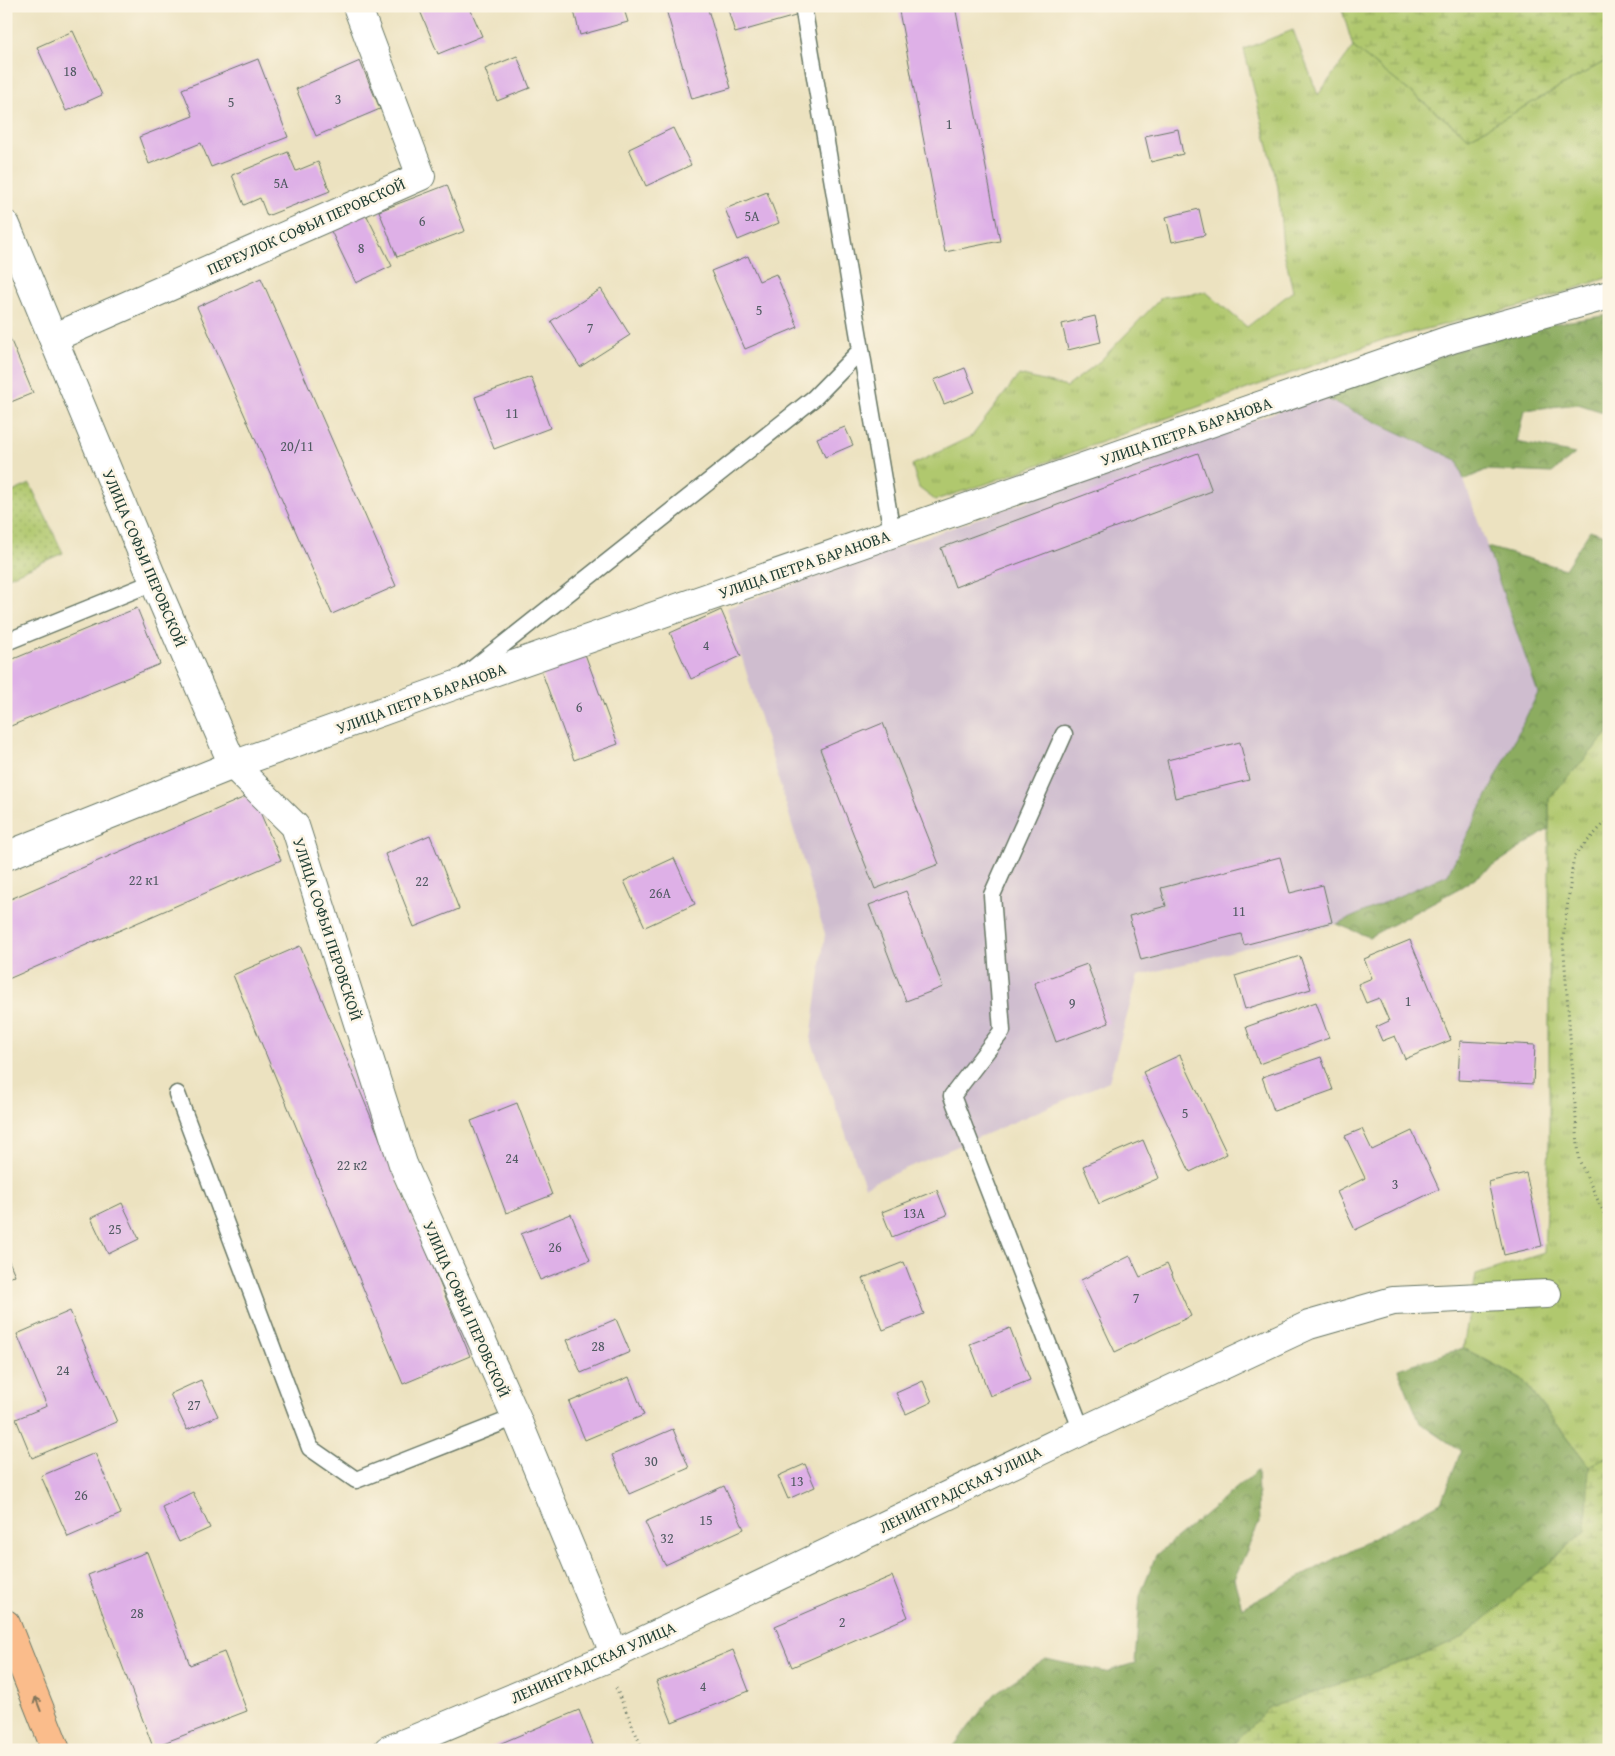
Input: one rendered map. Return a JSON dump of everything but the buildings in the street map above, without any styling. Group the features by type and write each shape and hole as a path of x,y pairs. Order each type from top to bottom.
{"main road":[{"path":"7,1627 56,1750"}],"street":[{"name":"ПЕРЕУЛОК СОФЬИ ПЕРОВСКОЙ","path":"53,338 421,176 357,6"},
{"name":"УЛИЦА СОФЬИ ПЕРОВСКОЙ","path":"6,225 154,582 233,765 295,826 402,1164 516,1417 609,1657"},
{"name":"УЛИЦА ПЕТРА БАРАНОВА","path":"6,856 233,765 450,687 1452,339 1609,295"},
{"name":"ЛЕНИНГРАДСКАЯ УЛИЦА","path":"388,1750 609,1657 1082,1431 1309,1325 1393,1301 1548,1294"}],"lane":[{"path":"803,6 892,533"},
{"path":"450,687 814,398 861,350"},
{"path":"6,642 154,582"},
{"path":"1064,734 992,895 1002,1031 952,1096 1082,1431"},
{"path":"177,1094 310,1448 356,1480 516,1417"}],"path":[{"path":"1609,818 1574,856 1563,939 1579,1160 1609,1224"},
{"path":"609,1657 643,1750"}],"shaded area":[{"path":"1321,396 1457,460 1538,693 1448,874 1337,924 1138,976 1109,1081 865,1186 811,1040 825,934 727,608"}],"green space":[{"path":"1341,6 1609,6 1609,59 1469,138 1353,47"},
{"path":"1293,30 1318,95 1353,47 1469,138 1609,59 1609,277 1530,304 1385,339 983,485 935,500 919,488 912,465 972,436 1019,375 1067,387 1100,361 1162,297 1206,292 1247,327 1293,291 1283,248 1278,187 1244,49"},
{"path":"1609,315 1609,414 1578,404 1524,410 1517,442 1575,454 1552,473 1486,470 1464,480 1457,460 1321,396 1526,328"},
{"path":"30,484 63,553 6,578 6,495"},
{"path":"1590,530 1609,537 1609,732 1549,798 1549,829 1461,887 1369,937 1337,924 1448,874 1538,693 1487,547 1565,569"},
{"path":"1609,732 1609,1455 1589,1466 1522,1379 1463,1348 1476,1275 1544,1253 1549,1145 1549,798"},
{"path":"1463,1348 1522,1379 1589,1466 1586,1531 1464,1637 1403,1662 1269,1708 1228,1750 951,1750 994,1694 1046,1659 1105,1672 1135,1663 1140,1595 1156,1555 1257,1471 1259,1523 1234,1579 1242,1608 1441,1502 1461,1451 1420,1423 1398,1369"},
{"path":"1609,1455 1609,1726 1607,1742 1594,1750 1228,1750 1268,1708 1403,1662 1464,1637 1586,1531 1589,1466"}]}
